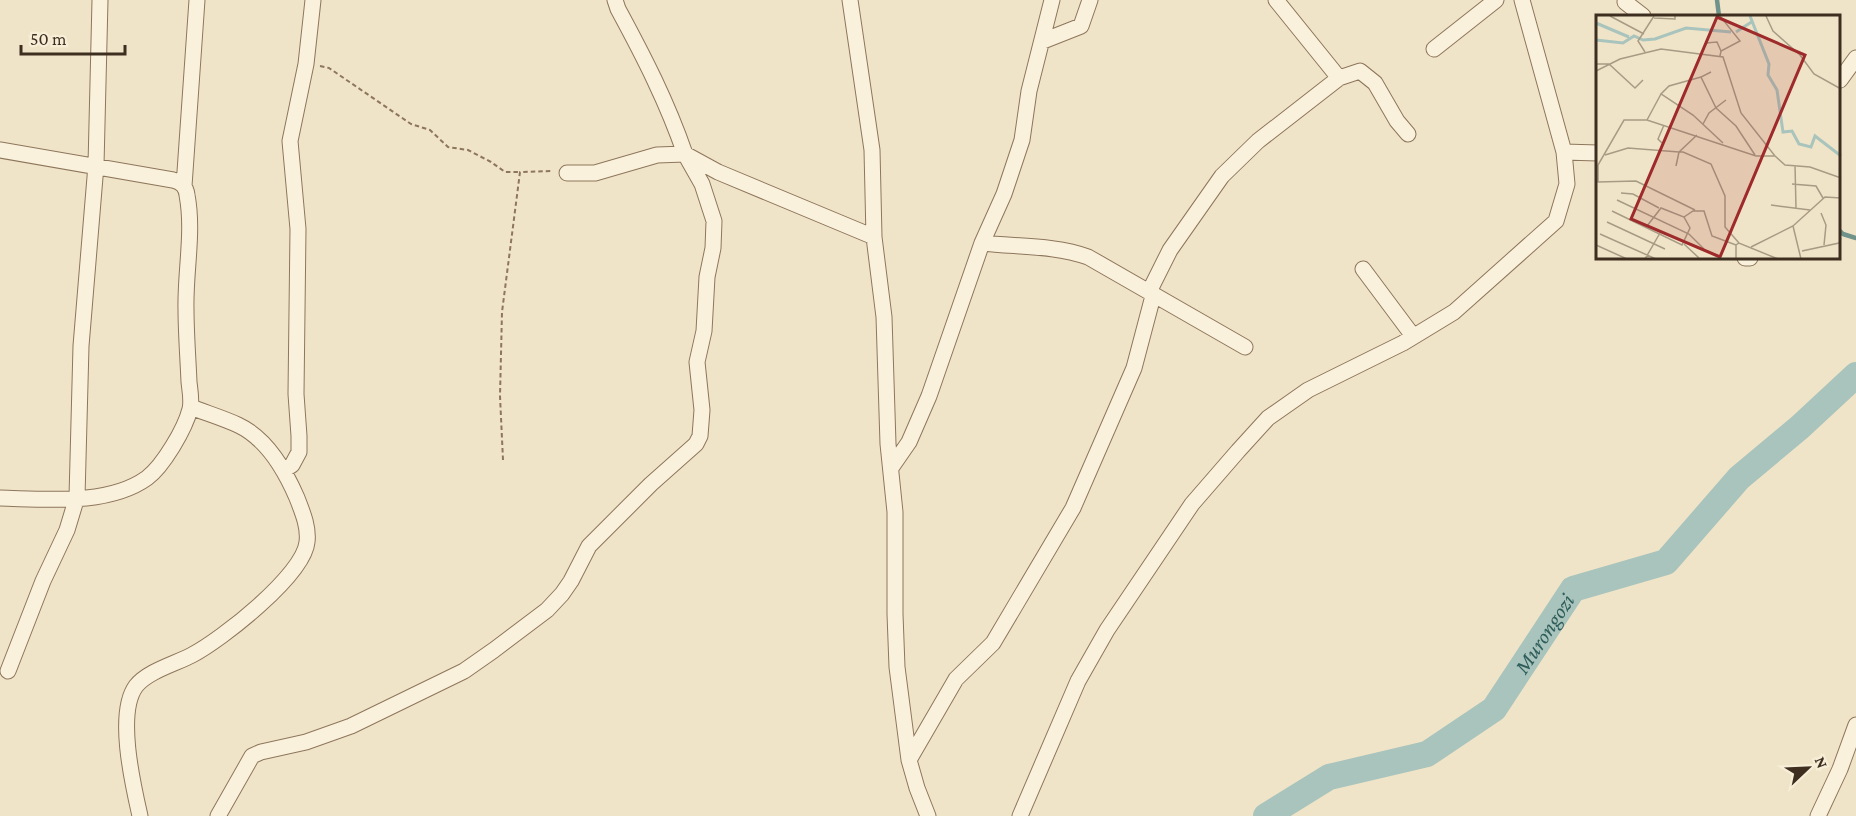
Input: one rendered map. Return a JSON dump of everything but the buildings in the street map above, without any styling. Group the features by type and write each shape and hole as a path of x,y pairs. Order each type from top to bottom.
{"street":[{"path":"8,671 43,581 67,530 77,497 81,346 96,165 100,0"},
{"path":"0,498 55,499 106,495 126,489 148,477 182,433 191,407 186,308 189,212 184,186 197,0"},
{"path":"284,470 292,465 299,452 296,394 298,229 290,141 306,64 313,0"},
{"path":"218,816 252,756 306,742 351,726 464,671 547,610 571,581 589,546 651,484 696,444 700,436 702,410 697,362 704,331 707,277 713,248 714,222 702,184 685,154 649,65 615,0"},
{"path":"850,0 872,150 874,237 884,316 884,376 895,512 897,667 909,760 916,788 928,816"},
{"path":"891,468 909,442 929,396 982,243 1005,194 1022,140 1029,91 1052,0"},
{"path":"1043,41 1081,26 1090,0"},
{"path":"1276,0 1338,78"},
{"path":"1434,49 1496,0"},
{"path":"1020,816 1078,681 1107,630 1192,504 1268,418 1308,390 1413,336 1454,312 1557,220 1567,184 1564,152 1522,0"},
{"path":"1625,2 1642,15"},
{"path":"1841,77 1856,58"},
{"path":"909,760 956,679 993,643 1072,508 1134,368 1151,294 1170,250 1222,176 1258,141 1338,78 1360,71 1375,83 1397,121 1408,134"},
{"path":"0,150 173,180 184,186"},
{"path":"1564,152 1596,153"},
{"path":"567,173 595,173 657,155 685,154 718,172 874,237"},
{"path":"982,243 1017,245 1078,254 1245,347"},
{"path":"1363,269 1413,336"},
{"path":"140,816 130,774 127,735 129,703 136,686 151,675 202,649 246,618 277,588 303,556 308,543 303,513 284,470 249,432 239,425 191,407"},
{"path":"1818,816 1840,769 1856,725"}],"path":[{"path":"306,64 329,68 411,123 430,130 448,147 468,150 505,172 567,173"},
{"path":"503,460 500,396 502,312 520,172"}],"waterway":[{"path":"1717,0 1719,15"},
{"path":"1841,232 1856,238"},
{"name":"Murongozi","path":"1266,816 1329,777 1427,754 1494,709 1573,589 1666,562 1739,478 1800,427 1856,375"}]}
